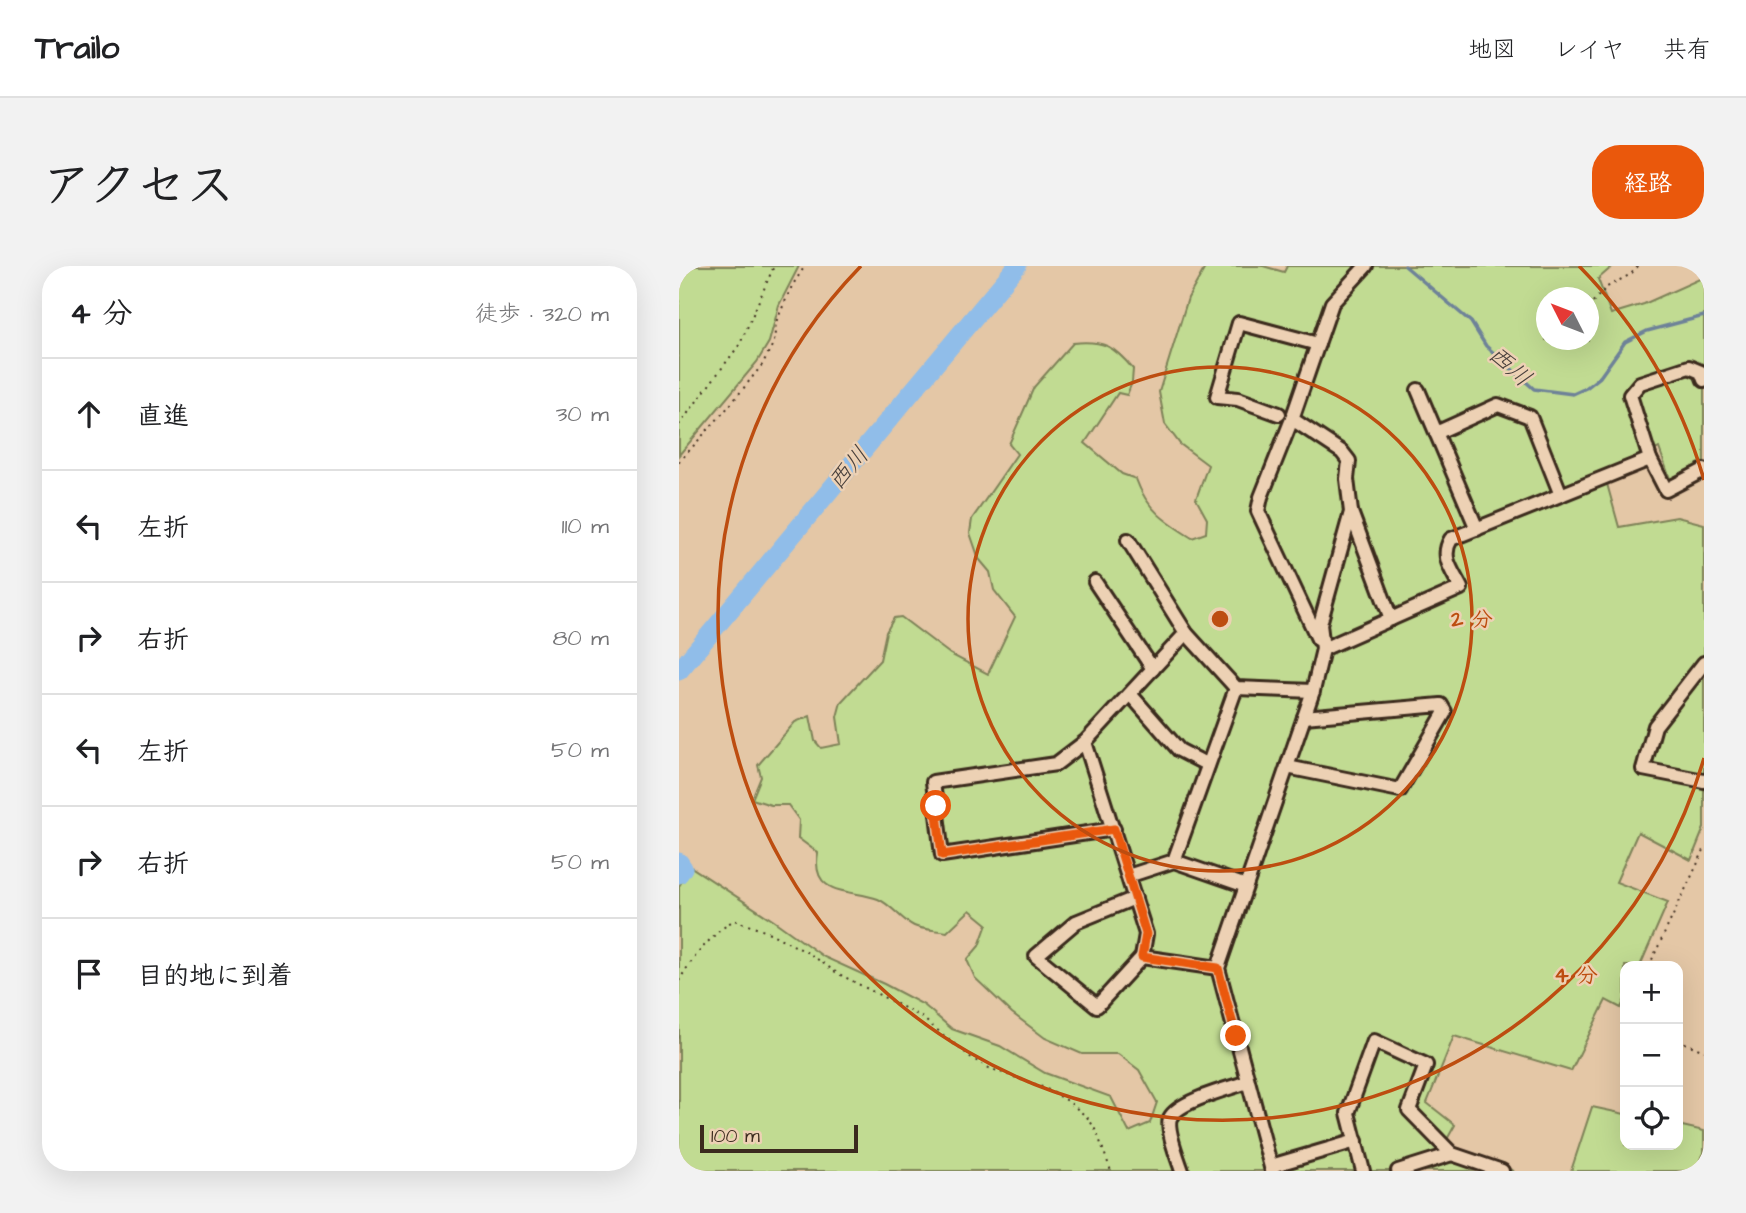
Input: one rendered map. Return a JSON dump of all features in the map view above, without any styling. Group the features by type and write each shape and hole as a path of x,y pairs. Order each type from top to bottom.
{"street":[{"path":"1323,649 1258,511 1332,303 1366,266"},
{"path":"1279,414 1238,399 1217,397 1238,323 1318,344"},
{"path":"1704,380 1701,372 1689,367 1640,383 1630,395 1650,460 1666,490 1704,470"},
{"path":"1418,390 1477,528"},
{"path":"1436,433 1499,405 1530,417 1561,495"},
{"path":"1292,419 1342,452 1349,461 1347,479 1351,512 1391,619"},
{"path":"1323,649 1461,588 1445,555 1451,539 1650,460"},
{"path":"1351,512 1320,624 1323,649 1313,691 1218,968 1271,1168 1356,1141"},
{"path":"1128,540 1186,634 1236,688 1313,691"},
{"path":"1095,582 1153,669"},
{"path":"1114,829 942,855 933,782 1056,764 1086,742 1186,634"},
{"path":"1704,663 1654,726 1643,769 1704,781"},
{"path":"1174,861 1236,688"},
{"path":"1130,694 1179,750 1209,765"},
{"path":"1286,767 1400,790 1445,712 1441,705 1304,717"},
{"path":"1086,742 1114,829 1146,934 1142,957 1097,1006 1036,956 1076,922 1135,898"},
{"path":"1128,876 1174,861 1246,886"},
{"path":"1142,957 1218,968"},
{"path":"1363,1171 1348,1113 1374,1041 1426,1065 1409,1110 1452,1154 1502,1171"},
{"path":"1182,1171 1170,1129 1170,1119 1180,1106 1248,1082"},
{"path":"1398,1171 1452,1154"}],"path":[{"path":"679,425 740,344 774,266"},
{"path":"679,462 762,365 774,342 776,321 792,286 805,266"},
{"path":"1599,295 1607,287 1631,274 1638,266"},
{"path":"1651,961 1704,849"},
{"path":"679,981 686,968 717,931 734,920 770,933 810,954 837,973 920,1016 973,1059 989,1068 1045,1088 1068,1101 1089,1119 1111,1171"},
{"path":"1683,1042 1704,1051"}],"green space":[{"path":"679,266 799,266 779,305 769,342 757,362 679,455"},
{"path":"1206,266 1263,266 1284,272 1287,266 1613,266 1598,279 1611,314 1644,304 1704,277 1704,462 1673,487 1659,448 1604,473 1619,527 1677,517 1704,524 1704,828 1691,860 1638,832 1616,882 1668,902 1642,961 1620,961 1620,1007 1606,1000 1571,1071 1454,1036 1427,1103 1455,1125 1445,1143 1514,1171 679,1171 679,886 691,867 824,957 924,1005 952,1029 1000,1046 1045,1073 1111,1097 1129,1132 1150,1123 1157,1102 1139,1070 1118,1054 1082,1054 1045,1038 1012,1013 975,978 967,960 979,946 987,924 970,910 947,932 926,929 909,923 878,899 835,889 820,877 817,867 818,853 798,838 799,820 788,805 771,805 752,799 761,777 758,765 795,722 810,716 815,741 821,748 841,744 837,717 841,702 880,660 886,632 894,618 901,617 950,654 988,674 1015,617 994,590 990,572 979,559 970,533 972,519 1017,454 1009,444 1034,387 1073,343 1108,346 1133,369 1127,395 1118,393 1085,443 1122,474 1136,479 1146,499 1166,520 1192,538 1206,533 1207,519 1196,499 1208,465 1180,444 1165,424 1159,392 1188,298"},
{"path":"1592,1107 1620,1113 1620,1150 1683,1150 1683,1126 1704,1131 1704,1153 1700,1161 1704,1163 1704,1171 1571,1171"}],"waterway":[{"name":"西川","path":"679,671 1017,266"},
{"name":"西川","path":"1405,266 1471,322 1486,346 1534,389 1573,394 1600,377 1625,342 1647,331 1704,316"},
{"name":"西川","path":"679,862 683,868 679,874"}],"route":[{"path":"936,806 942,855 1114,829 1146,934 1142,957 1218,968 1236,1036"}]}
